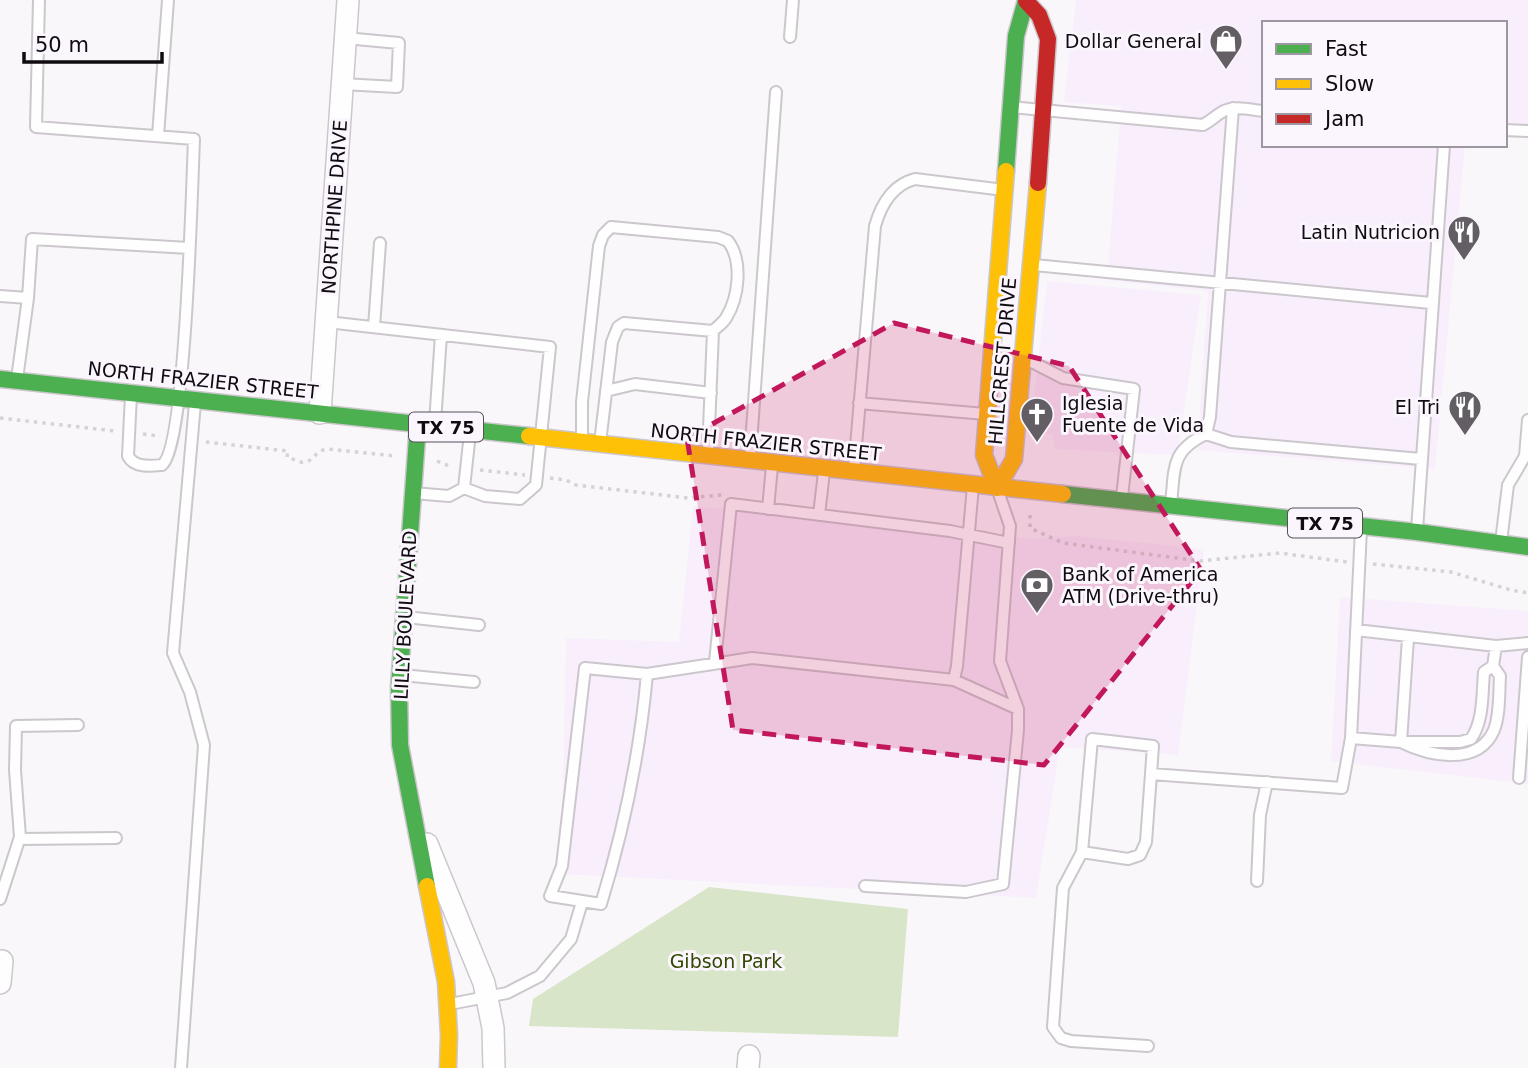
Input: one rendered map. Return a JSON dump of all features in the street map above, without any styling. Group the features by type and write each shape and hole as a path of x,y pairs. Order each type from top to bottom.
{"street":[{"name":"NORTHPINE DRIVE","path":"320,413 348,0"},
{"name":"HILLCREST DRIVE","path":"997,488 985,455 1016,36 1026,0"},
{"name":"HILLCREST DRIVE","path":"997,488 1014,459 1045,110 1048,39 1040,15 1026,0"},
{"name":"NORTH FRAZIER STREET","path":"0,379 1416,532 1528,547"},
{"name":"LILLY BOULEVARD","path":"418,424 400,675 400,745 446,982 448,1068"},
{"name":"LILLY BOULEVARD","path":"411,805 484,983 493,1027 494,1068"},
{"path":"0,983 1,956"}],"lane":[{"path":"39,0 36,127 194,139 183,359 174,438 167,461 162,465 142,465 131,461 128,456 131,393"},
{"path":"158,136 168,0"},
{"path":"790,37 793,0"},
{"path":"342,84 397,87 399,43 345,38"},
{"path":"750,461 776,92"},
{"path":"1011,107 1203,125 1233,108 1262,111"},
{"path":"1206,434 1210,417 1233,108"},
{"path":"1507,130 1528,131"},
{"path":"1416,532 1444,147"},
{"path":"853,472 875,226 880,208 903,183 915,179 1004,190"},
{"path":"582,442 582,402 603,234 611,227 718,237 728,241 737,258 736,290 726,320 713,331 624,323 618,327 612,342 600,444"},
{"path":"17,381 28,298 32,239 189,248"},
{"path":"374,327 380,243"},
{"path":"1031,265 1432,303"},
{"path":"0,296 28,298"},
{"path":"327,322 550,347 536,485 520,499 485,496 464,488 449,495 412,493"},
{"path":"708,456 713,331"},
{"path":"434,426 441,335"},
{"path":"1023,358 1063,378 1134,389 1121,501"},
{"path":"606,391 635,384 710,393"},
{"path":"181,1068 204,745 190,692 173,653 196,400"},
{"path":"859,403 988,414"},
{"path":"1500,543 1508,485 1527,457 1528,420"},
{"path":"464,488 471,430"},
{"path":"1171,507 1175,466 1180,452 1189,442 1206,434 1230,442 1421,459"},
{"path":"768,509 773,463"},
{"path":"819,515 824,469"},
{"path":"954,680 973,485"},
{"path":"865,887 966,892 1003,884 1018,709 1000,661 1010,526 997,488"},
{"path":"715,662 731,505 968,535 1009,543"},
{"path":"1151,774 1342,788 1351,738 1361,526"},
{"path":"404,617 479,625"},
{"path":"1356,630 1496,646 1528,643"},
{"path":"1401,742 1408,638"},
{"path":"1401,742 1422,752 1455,755 1473,752 1487,742 1495,728 1500,676 1493,666 1496,646"},
{"path":"1519,778 1528,657"},
{"path":"647,674 643,724 621,839 601,904 550,896 562,866 584,668 647,674 752,658 954,680 1018,709"},
{"path":"1351,738 1401,742 1460,742 1471,739 1477,730 1481,714 1484,672 1493,666"},
{"path":"400,675 474,682"},
{"path":"0,899 20,839 15,770 16,726 78,725"},
{"path":"1083,852 1128,859 1140,855 1146,842 1153,746 1092,739 1083,852 1063,888 1053,1027 1061,1038 1071,1041 1148,1046"},
{"path":"1257,881 1260,815 1267,782"},
{"path":"20,839 116,838"},
{"path":"447,1005 507,993 540,976 570,939 582,902"}],"path":[{"path":"0,418 174,438"},
{"path":"192,440 288,451 287,457 300,462 306,462 321,449 328,449 439,461 446,466 566,480 576,485 688,498 729,496"},
{"path":"1030,492 1030,528"},
{"path":"1010,526 1030,528 1063,542 1200,561 1280,553 1451,572 1528,593"}],"highlighted area":[{"path":"894,323 1069,366 1201,570 1044,765 733,730 687,438"}],"shaded area":[{"path":"1076,0 1528,0 1528,137 1507,136 1507,21 1262,21 1262,147 1465,147 1435,469 1197,450 1208,291 1107,280 1121,106 1064,102"},
{"path":"1047,281 1201,295 1179,445 1172,455 1054,449 1053,434 1030,434"},
{"path":"693,506 1033,539 1076,536 1204,549 1178,755 1060,747 1036,898 561,874 566,638 679,642"},
{"path":"1340,597 1528,611 1528,784 1331,761"}],"green space":[{"name":"Gibson Park","path":"709,887 908,909 898,1037 529,1026 533,999"}],"traffic: fast":[{"path":"1006,171 1016,36 1026,0"},
{"path":"0,379 529,436"},
{"path":"418,424 399,687 400,745 427,886"},
{"path":"1063,494 1417,532 1528,547"}],"traffic: slow":[{"path":"997,488 984,455 1006,171"},
{"path":"997,488 1014,459 1038,183"},
{"path":"529,436 1063,494"},
{"path":"427,886 446,982 448,1068"}],"traffic: jam":[{"path":"1026,1 1039,15 1048,39 1038,183"}],"place":[{"name":"Dollar General","path":"1226,71"},
{"name":"Latin Nutricion","path":"1464,262"},
{"name":"El Tri","path":"1465,437"},
{"name":"Iglesia Fuente de Vida","path":"1037,444"},
{"name":"Bank of America ATM (Drive-thru)","path":"1037,615"}]}
